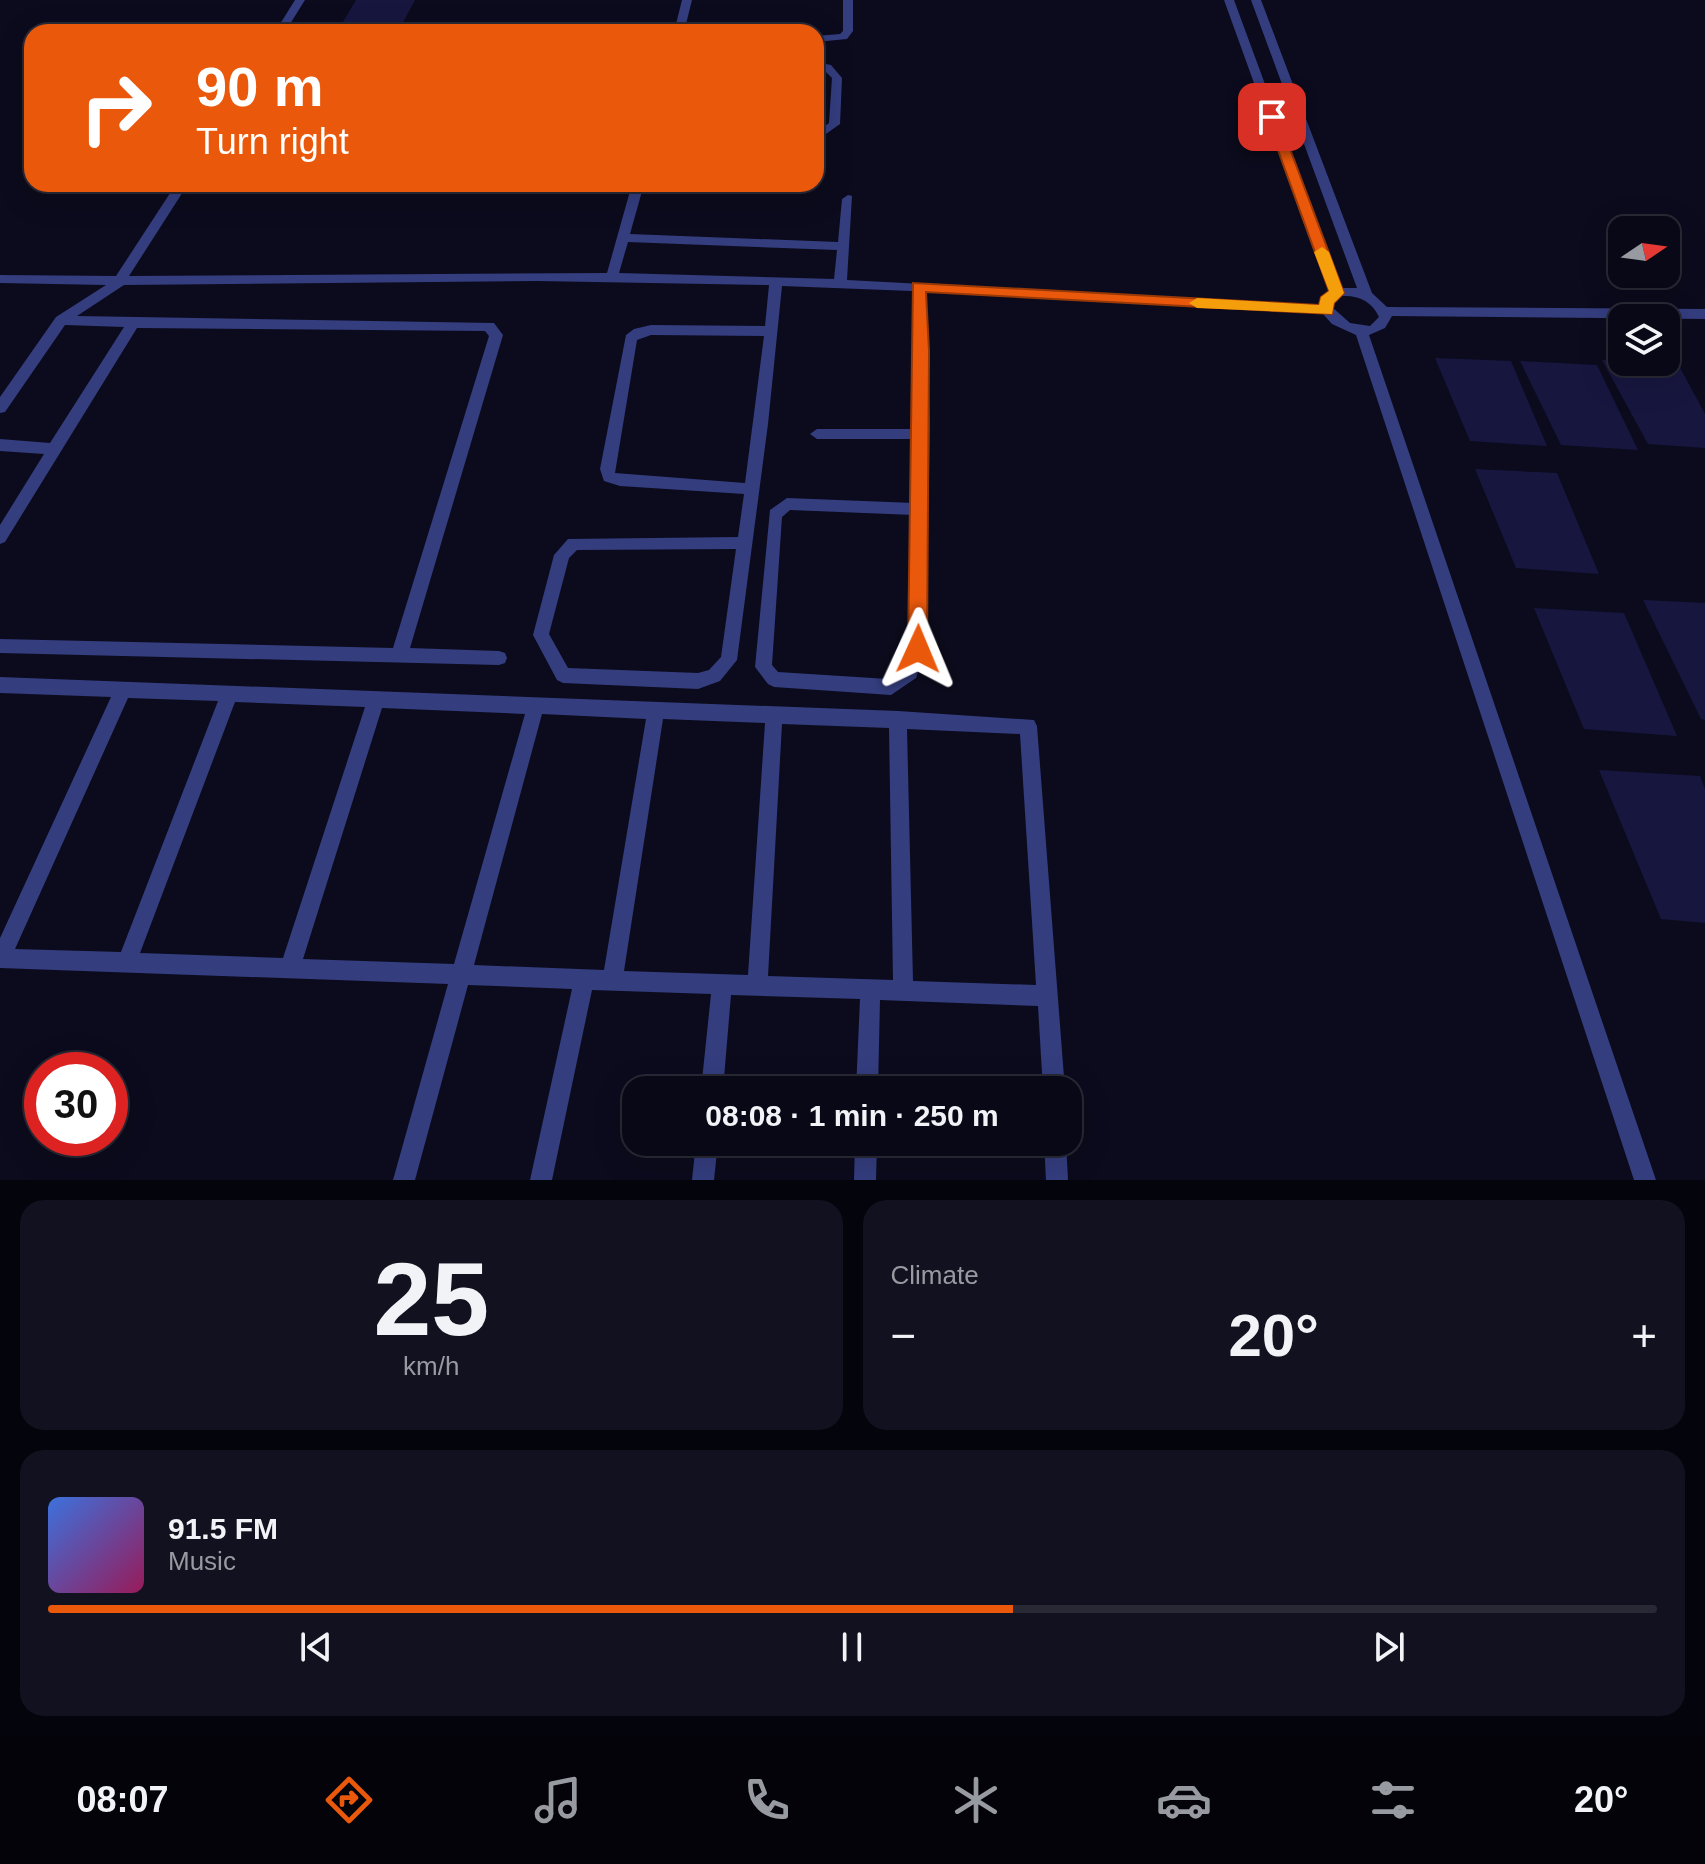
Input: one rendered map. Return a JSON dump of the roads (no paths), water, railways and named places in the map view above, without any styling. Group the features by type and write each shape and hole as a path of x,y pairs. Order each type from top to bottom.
{"street":[{"path":"285,24 300,0"},
{"path":"681,24 687,0"},
{"path":"824,38 843,37 848,31 848,0"},
{"path":"1229,0 1336,293"},
{"path":"1256,0 1366,295"},
{"path":"824,66 837,78 834,124 824,132"},
{"path":"0,408 61,320 119,282 177,192"},
{"path":"612,277 636,192"},
{"path":"840,284 848,199"},
{"path":"623,238 844,246"},
{"path":"0,279 119,282 612,277 918,286 1327,310"},
{"path":"744,543 573,544 562,555 541,635 563,675 698,681 714,676 729,660 751,489 771,331 776,282"},
{"path":"918,286 921,434 920,509 918,649 910,673 891,687 774,679 763,667 775,514 787,504 920,509"},
{"path":"1336,293 1366,295 1384,311 1386,317 1378,328 1361,331 1341,325 1327,310 1326,301 1336,293"},
{"path":"1384,311 1705,314"},
{"path":"61,320 489,326 496,335 399,657"},
{"path":"0,538 133,323"},
{"path":"751,489 620,480 609,477 607,469 631,338 639,332 651,330 771,331"},
{"path":"1361,331 1645,1180"},
{"path":"817,434 921,434"},
{"path":"0,445 54,449"},
{"path":"0,646 499,658"},
{"path":"0,685 1028,726 1053,1076"},
{"path":"123,689 0,958 1048,996"},
{"path":"127,962 230,693"},
{"path":"290,968 376,699"},
{"path":"404,1180 536,705"},
{"path":"612,980 656,709"},
{"path":"757,986 774,714"},
{"path":"898,719 903,991"},
{"path":"541,1180 584,979"},
{"path":"713,1076 722,984"},
{"path":"867,1076 870,990"},
{"path":"703,1180 706,1156"},
{"path":"865,1180 866,1156"},
{"path":"1056,1156 1057,1180"}]}
